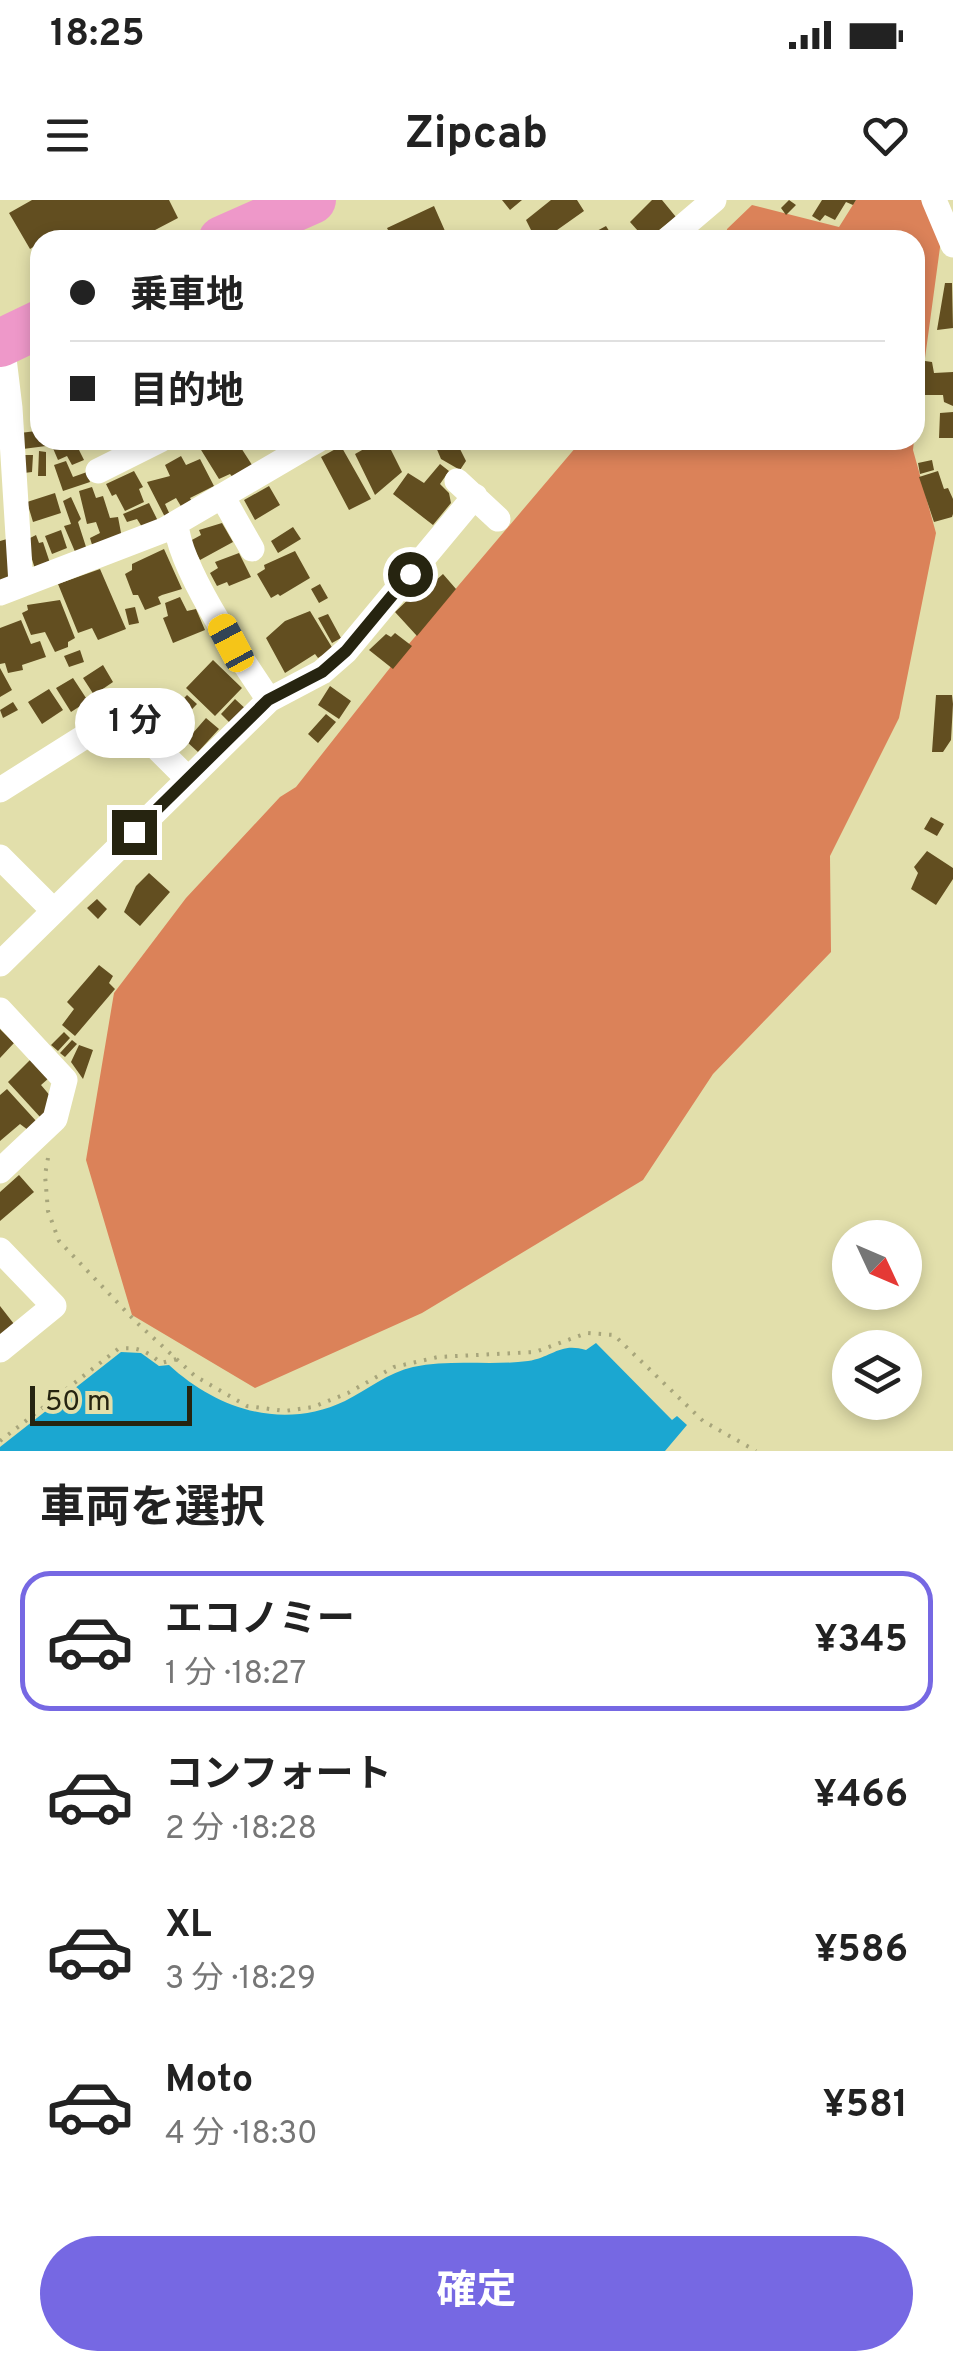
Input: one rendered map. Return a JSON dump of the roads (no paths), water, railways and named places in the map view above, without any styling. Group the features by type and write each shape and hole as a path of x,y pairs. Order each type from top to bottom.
{"highway":[{"path":"244,230 312,200"}],"street":[{"path":"678,230 714,200"},
{"path":"934,200 953,245"},
{"path":"14,336 10,408 11,588 176,523 301,450"},
{"path":"98,470 139,450"},
{"path":"0,964 268,700 322,672 346,651 466,489 498,519"},
{"path":"222,496 252,548"},
{"path":"176,523 178,544 231,643 268,700"},
{"path":"0,790 122,712 188,779"},
{"path":"0,857 54,911"},
{"path":"0,1010 64,1080 55,1119 0,1171"},
{"path":"0,1250 54,1306 0,1350"}],"water":[{"path":"596,1343 672,1420 677,1416 687,1425 665,1451 0,1451 0,1447 121,1352 141,1353 159,1366 169,1365 229,1404 251,1411 298,1414 345,1401 404,1369 442,1363 528,1361 563,1349 586,1350"}]}
